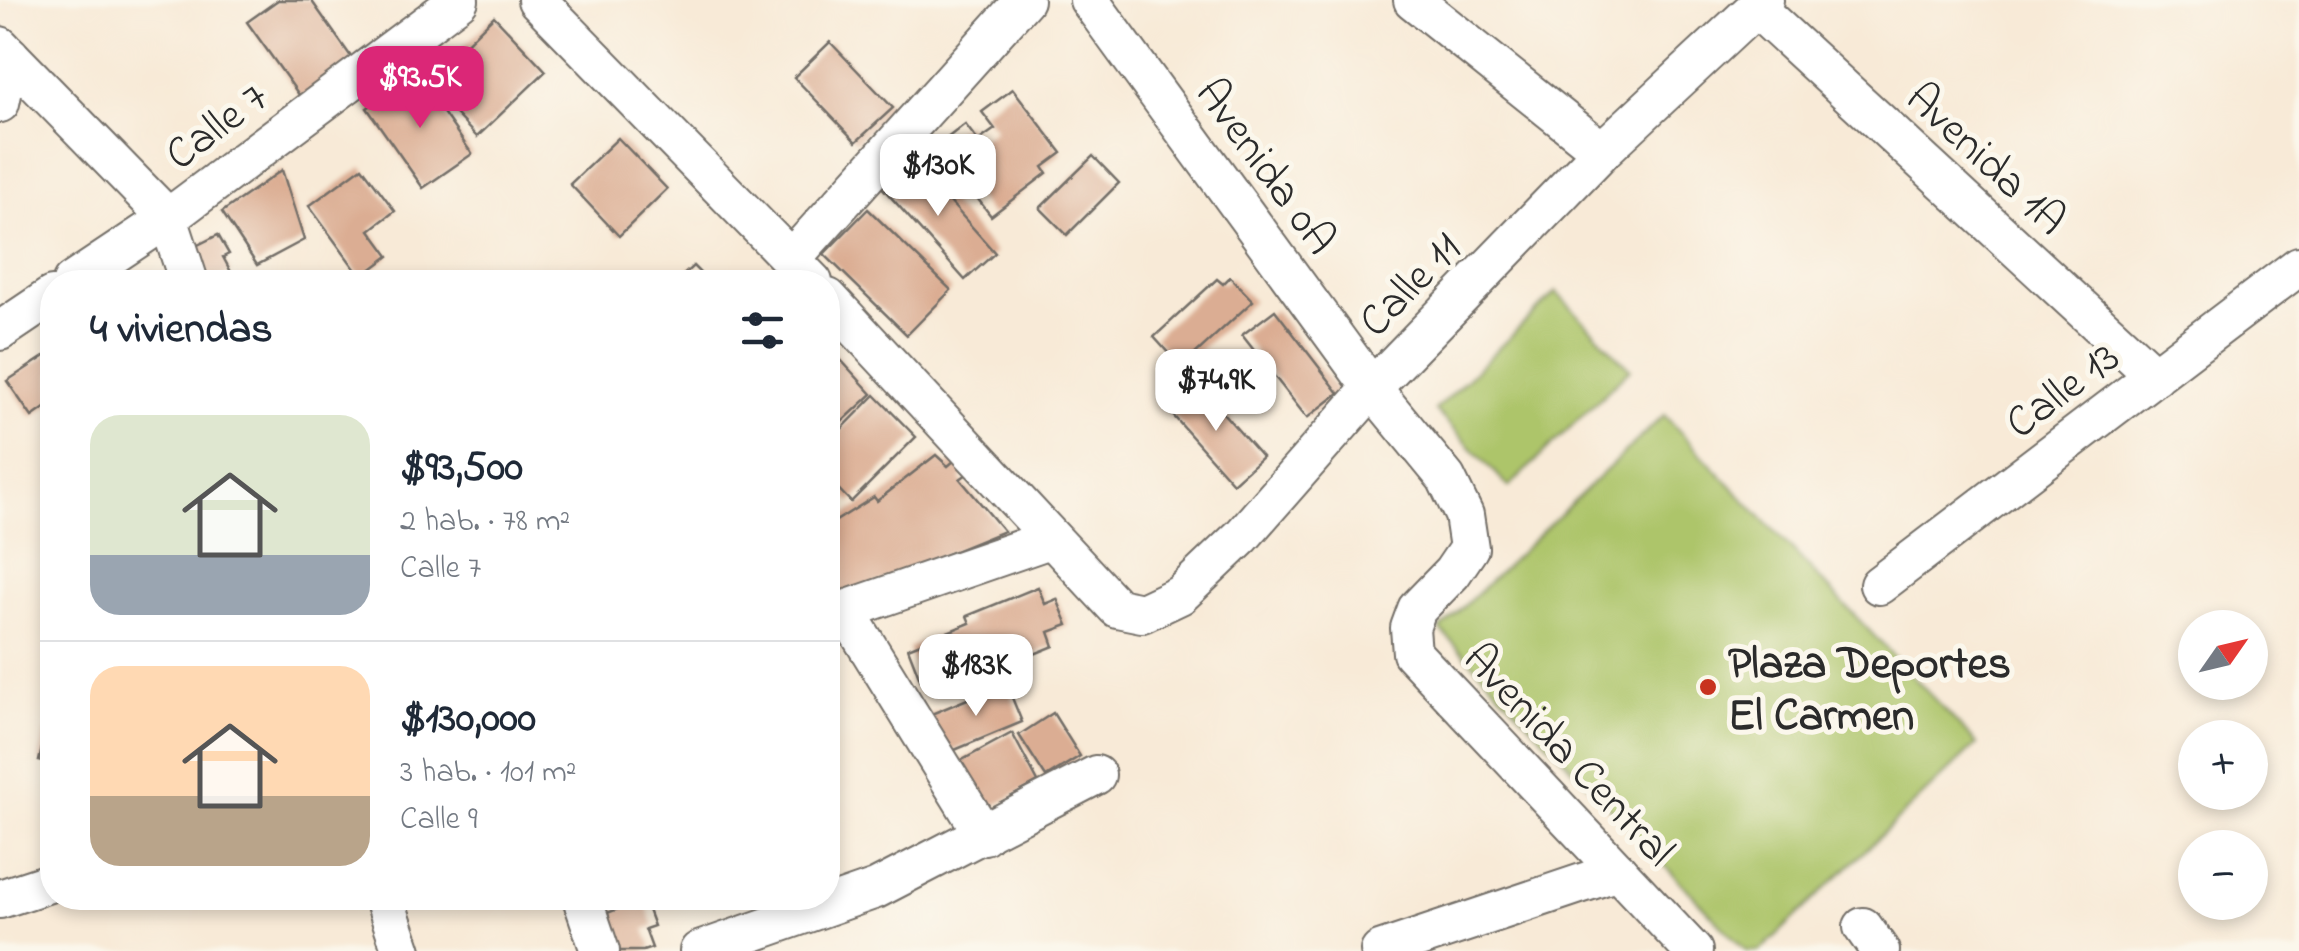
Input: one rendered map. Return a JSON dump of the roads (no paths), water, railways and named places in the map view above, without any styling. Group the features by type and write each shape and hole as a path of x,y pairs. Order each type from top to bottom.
{"street":[{"name":"Calle 7","path":"90,270 168,218 459,0"},
{"path":"537,0 801,270"},
{"path":"803,270 1024,0"},
{"name":"Avenida 0A","path":"1089,0 1372,388 1446,478 1464,514 1469,548 1452,573 1418,608"},
{"path":"1412,0 1602,151"},
{"name":"Calle 11","path":"1050,538 1117,608 1142,613 1180,595 1242,536 1372,388 1602,151 1760,4"},
{"name":"Avenida 1A","path":"1760,4 2155,376"},
{"path":"5,51 168,218 185,270"},
{"path":"0,102 5,51"},
{"name":"Calle 13","path":"1879,585 2299,266"},
{"path":"0,331 40,304"},
{"path":"840,311 1050,538 840,612"},
{"name":"Avenida Central","path":"1418,608 1410,628 1412,653 1693,951"},
{"path":"840,619 984,835"},
{"path":"840,902 876,889 1096,775"},
{"path":"1380,951 1618,871"},
{"path":"0,898 40,886"},
{"path":"388,910 402,951"},
{"path":"586,910 600,951"},
{"path":"699,951 816,910"}],"place":[{"name":"Plaza Deportes El Carmen","path":"1708,687"}]}
